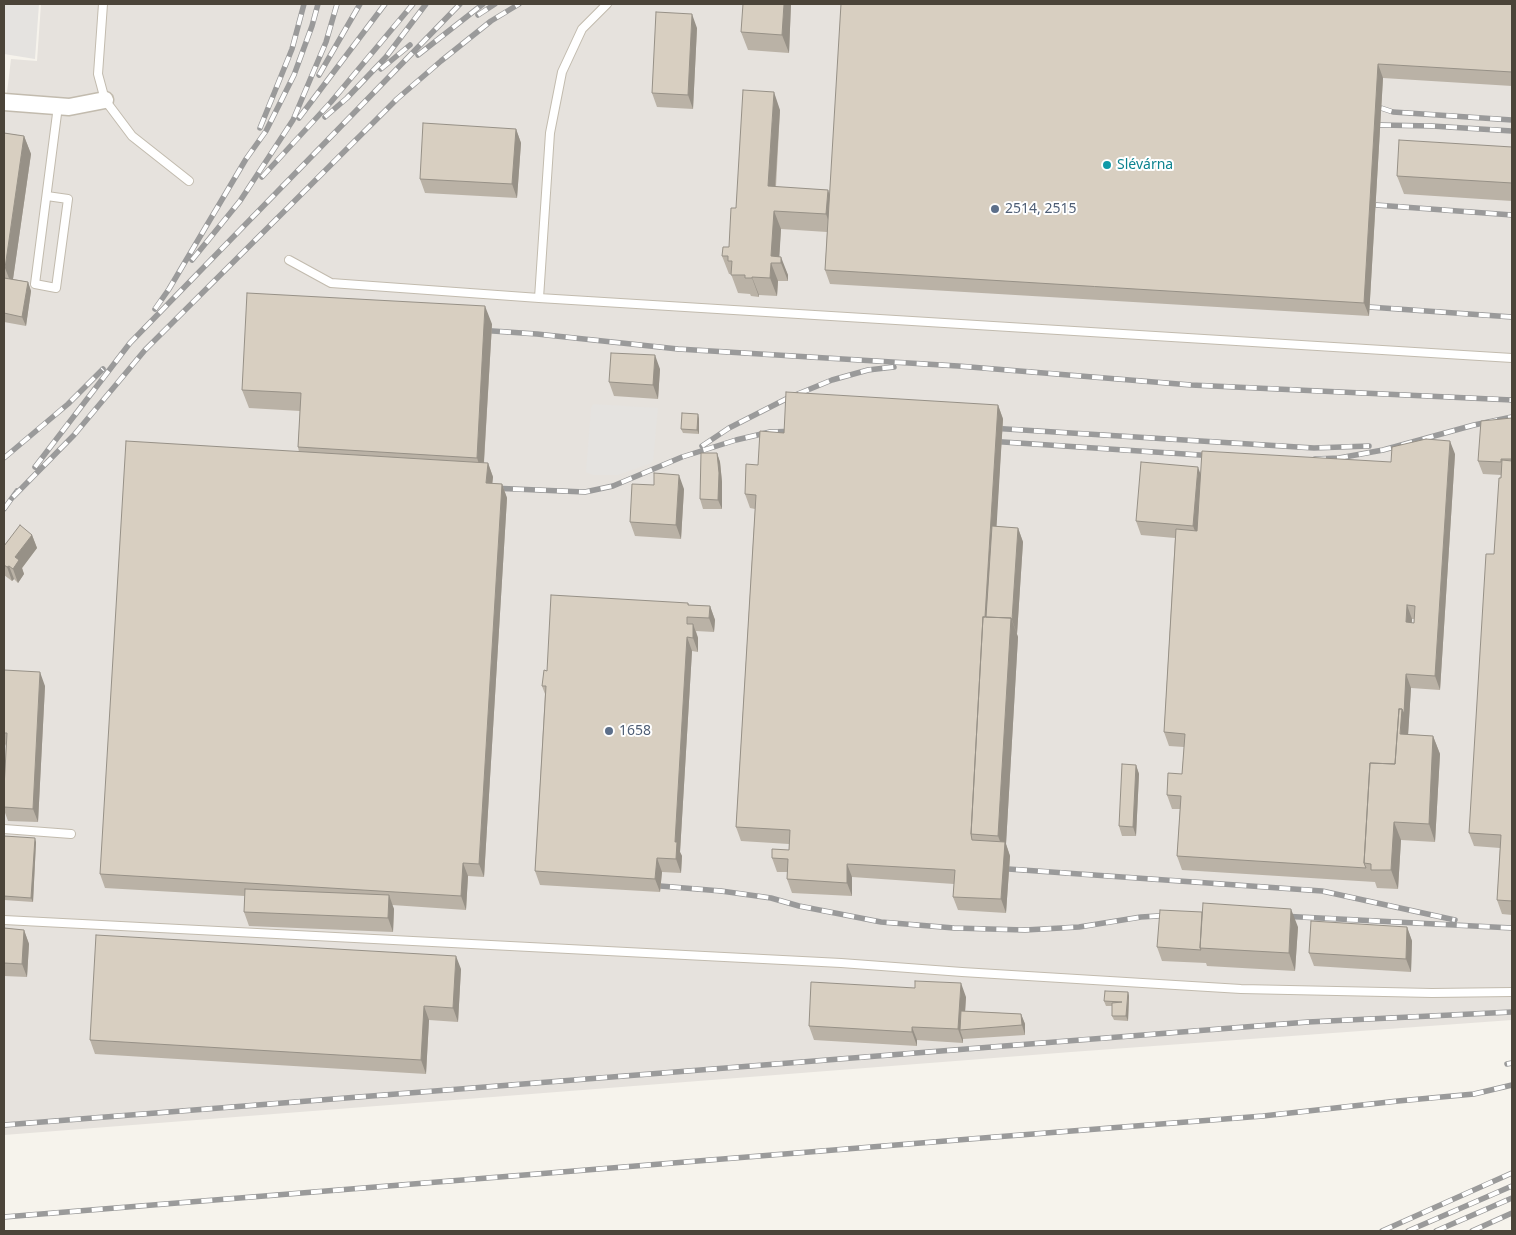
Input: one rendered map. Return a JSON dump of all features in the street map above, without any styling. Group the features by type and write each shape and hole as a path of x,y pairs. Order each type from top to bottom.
{"street":[{"path":"7,102 69,107 105,100"}],"lane":[{"path":"103,4 98,74 105,100 132,136 189,181"},
{"path":"539,298 550,133 562,72 582,30 607,4"},
{"path":"46,196 68,199 56,288 35,284 46,196 58,106"},
{"path":"289,260 331,283 539,298 1512,358"},
{"path":"4,829 71,834"},
{"path":"4,920 841,963 1241,989 1432,993 1512,992"}],"shaded area":[{"path":"4,4 39,4 35,59 4,54"},
{"path":"41,4 1512,4 1512,1020 1071,1052 4,1135 4,118 11,59 37,61"},
{"path":"593,404 658,408 653,461 618,475 593,475 586,472 591,408"}],"building":[{"path":"743,4 784,4 782,35 741,32"},
{"name":"Slévárna","path":"841,4 1512,4 1512,72 1378,64 1364,303 825,270"},
{"path":"656,12 692,14 688,95 652,93"},
{"path":"743,90 774,92 768,186 828,190 826,214 774,211 771,256 781,257 781,263 771,263 770,278 745,278 745,275 731,275 732,261 728,261 728,256 722,256 723,247 729,247 731,208 736,208"},
{"path":"423,123 516,129 512,184 420,179"},
{"path":"4,133 24,136 5,268 4,267"},
{"path":"1399,140 1512,147 1512,183 1397,176"},
{"path":"4,278 28,282 22,317 4,313"},
{"path":"247,293 485,306 477,458 298,447 301,393 242,390"},
{"path":"611,353 655,355 653,385 609,382"},
{"path":"786,392 998,405 985,617 983,617 971,834 972,840 1005,842 1001,899 953,897 955,870 847,864 847,883 787,879 788,859 772,858 772,849 789,850 790,830 736,827 756,495 745,494 746,464 758,465 760,431 784,433"},
{"path":"682,413 698,414 697,430 681,429"},
{"path":"1512,418 1512,459 1501,459 1501,462 1478,461 1481,421"},
{"path":"1426,439 1450,441 1435,676 1406,674 1404,714 1402,709 1399,709 1395,764 1370,763 1364,863 1366,868 1177,856 1181,796 1167,795 1168,773 1182,774 1185,734 1164,732 1176,529 1197,531 1202,451 1391,462 1392,447","holes":["1407,605 1415,606 1414,623 1406,622"]},
{"path":"126,441 488,463 486,483 502,484 479,864 463,863 461,896 100,874"},
{"path":"701,453 717,453 719,473 718,500 700,499"},
{"path":"1502,460 1512,461 1512,901 1497,900 1501,835 1469,833 1486,554 1494,554"},
{"path":"1141,462 1198,467 1193,526 1136,521"},
{"path":"654,473 679,475 676,525 630,522 632,484 654,485"},
{"path":"20,525 32,535 15,557 19,560 13,569 4,565 4,546"},
{"path":"992,526 1018,528 1012,620 1011,618 986,617"},
{"path":"551,595 710,606 709,618 687,617 687,624 693,624 693,638 687,637 675,842 677,842 676,859 657,858 655,879 535,871 546,686 542,686 544,670 547,671"},
{"path":"983,617 1011,618 998,836 971,834"},
{"path":"4,670 40,672 33,809 4,807 7,733 4,733"},
{"path":"1399,709 1402,709 1400,734 1433,736 1429,824 1394,822 1391,870 1371,870 1371,864 1364,863 1370,763 1395,764"},
{"path":"1122,764 1136,765 1133,827 1119,826"},
{"path":"4,836 35,838 31,898 4,896"},
{"path":"245,889 389,895 388,918 244,912"},
{"path":"1203,903 1291,909 1289,953 1200,948"},
{"path":"1160,910 1202,912 1201,950 1157,947"},
{"path":"1311,921 1407,927 1406,959 1309,953"},
{"path":"4,928 24,930 22,964 4,963"},
{"path":"96,935 456,956 453,1008 424,1006 421,1060 90,1040"},
{"path":"915,981 961,983 958,1029 912,1027 912,1032 809,1026 811,982 915,988"},
{"path":"1105,991 1128,992 1126,1016 1112,1016 1112,1003 1122,1002 1104,1001"},
{"path":"961,1011 1021,1014 1022,1025 960,1030"}],"railway":[{"path":"260,128 292,49 304,4"},
{"path":"155,309 169,289 246,159 266,131 294,75 318,4"},
{"path":"192,260 240,201 293,120 326,42 337,4"},
{"path":"319,75 360,4"},
{"path":"299,118 385,4"},
{"path":"262,177 331,102 413,4"},
{"path":"325,117 347,98 386,57 426,4"},
{"path":"35,467 130,343 460,4"},
{"path":"418,55 483,4"},
{"path":"478,15 495,4"},
{"path":"13,497 74,435 145,350 397,99 491,21 519,4"},
{"path":"381,69 410,45"},
{"path":"1381,108 1393,112 1512,120"},
{"path":"1380,125 1512,131"},
{"path":"1376,205 1512,215"},
{"path":"1369,307 1512,317"},
{"path":"478,330 537,334 678,349 958,366 1191,385 1512,400"},
{"path":"702,446 729,428 788,398 832,380 868,370 894,367"},
{"path":"4,458 68,404 103,369"},
{"path":"1315,459 1339,458 1383,450 1474,425 1512,417"},
{"path":"990,428 1314,448 1369,446"},
{"path":"491,488 585,492 613,486 682,457 736,440 770,432 798,431"},
{"path":"988,441 1215,456"},
{"path":"4,509 17,491"},
{"path":"994,868 1322,891 1455,920"},
{"path":"648,885 721,891 771,898 799,906 881,922 954,928 1025,930 1079,927 1141,917 1174,915"},
{"path":"1281,916 1512,928"},
{"path":"4,1125 1308,1022 1512,1012"},
{"path":"1507,1064 1512,1063"},
{"path":"4,1217 1263,1116 1474,1094 1512,1085"},
{"path":"1382,1231 1512,1173"},
{"path":"1408,1231 1512,1186"},
{"path":"1436,1231 1512,1198"},
{"path":"1472,1231 1512,1213"}],"place":[{"name":"Slévárna","path":"1107,165"},
{"name":"2514, 2515","path":"995,209"},
{"name":"1658","path":"609,731"}]}
